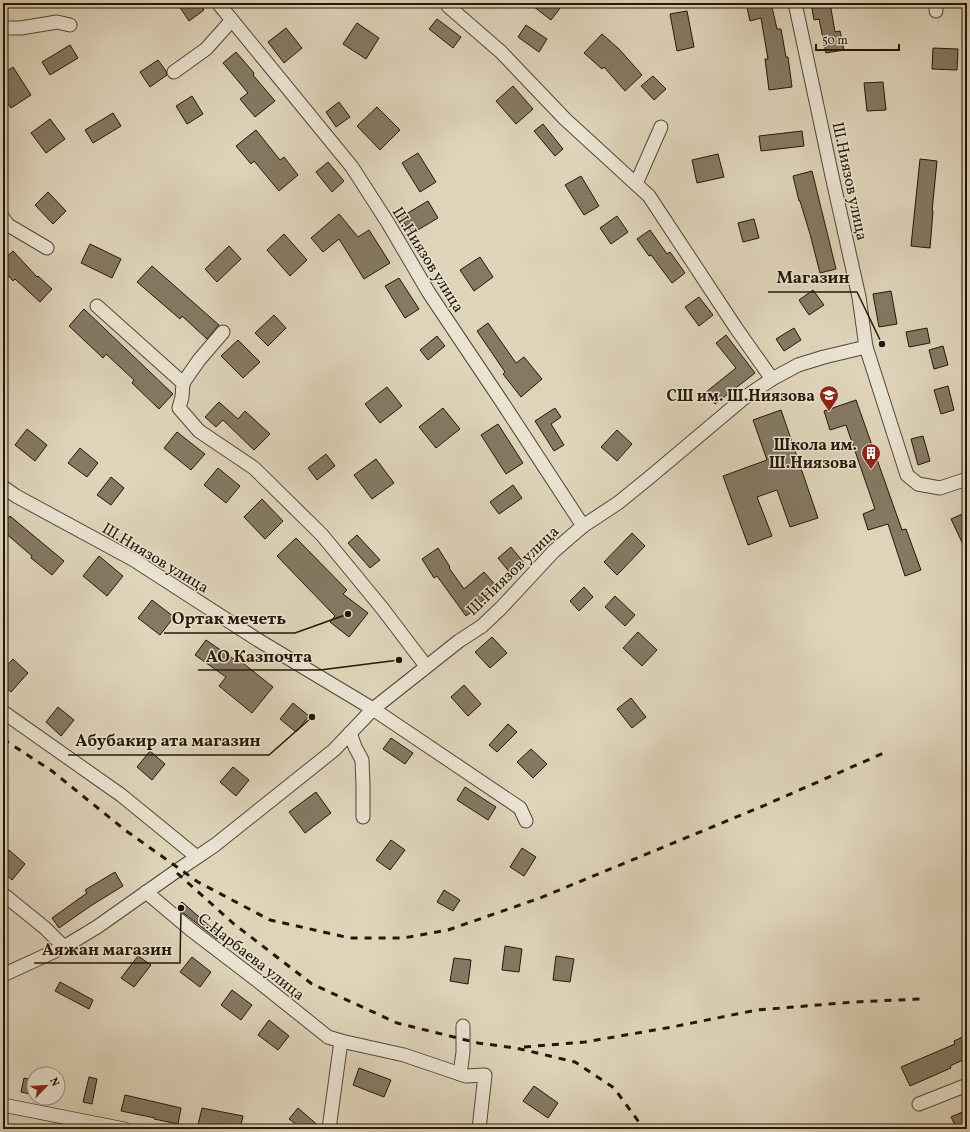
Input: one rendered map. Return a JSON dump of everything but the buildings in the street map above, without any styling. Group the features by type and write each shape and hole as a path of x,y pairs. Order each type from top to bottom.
{"street":[{"name":"Ш.Ниязов улица","path":"218,3 352,167 388,223 428,293 502,402 583,526"},
{"name":"Ш.Ниязов улица","path":"795,3 860,298 866,347 907,474 918,484 940,488 967,479"},
{"path":"448,6 501,52 565,120 649,196 736,328 772,379"},
{"path":"174,72 206,49 232,20"},
{"path":"3,28 21,28 57,22 70,25"},
{"path":"636,184 661,127"},
{"path":"3,218 8,225 47,248"},
{"path":"97,306 183,383"},
{"path":"223,332 199,360 183,383 182,397 179,408 199,431 254,468 322,536 382,608 426,666"},
{"name":"Ш.Ниязов улица","path":"3,975 64,946 97,927 214,845 334,750 373,709 426,666 482,626 554,552 583,526 618,503 744,398 772,379 798,365 866,347"},
{"name":"Ш.Ниязов улица","path":"3,487 16,496 134,560 258,640 373,709 520,808 526,821"},
{"path":"3,712 120,795 197,856"},
{"path":"350,733 362,760 363,817"},
{"name":"С.Нарбаева улица","path":"146,892 190,929 328,1037 404,1055 466,1076 485,1075 479,1129"},
{"path":"3,894 45,928 64,946"},
{"path":"460,1074 463,1052 463,1026"},
{"path":"329,1129 340,1041"},
{"path":"919,1104 967,1085"},
{"path":"3,1104 124,1129"}],"railway":[{"path":"3,739 52,771 125,830 198,882 270,920 350,938 403,938 448,930 540,898 763,806 886,752"},
{"path":"177,873 234,924 312,984 397,1023 478,1043 516,1048 575,1062 614,1088 644,1129"},
{"path":"524,1047 585,1042 757,1010 854,1002 920,999"}],"place":[{"name":"Магазин","path":"882,344"},
{"name":"СШ им. Ш.Ниязова","path":"829,412"},
{"name":"Школа им. Ш.Ниязова","path":"871,470"},
{"name":"Ортак мечеть","path":"348,614"},
{"name":"АО Казпочта","path":"399,660"},
{"name":"Абубакир ата магазин","path":"312,717"},
{"name":"Аяжан магазин","path":"181,908"}]}
